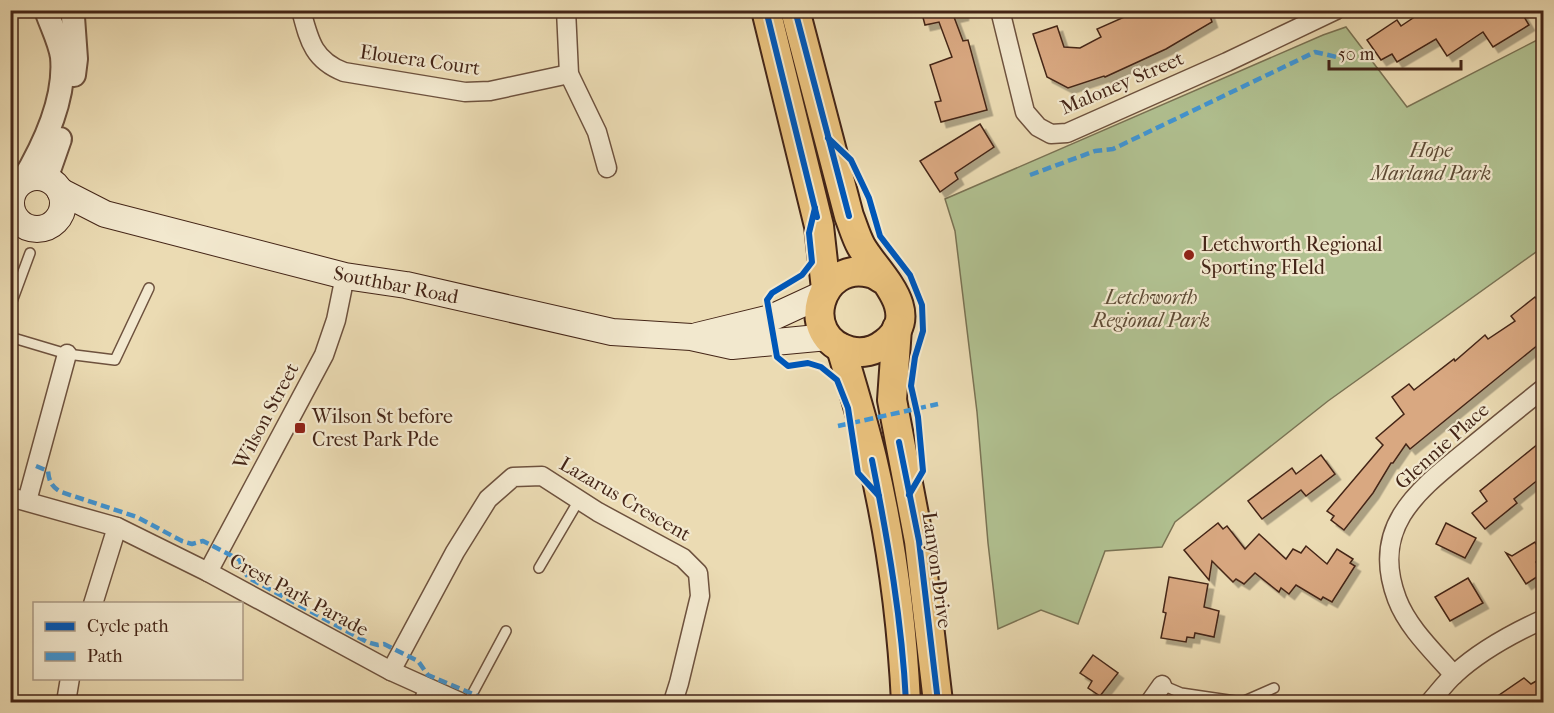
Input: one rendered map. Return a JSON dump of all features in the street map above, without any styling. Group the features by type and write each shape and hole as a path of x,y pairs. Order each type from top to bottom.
{"main road":[{"path":"766,10 819,226 825,291 819,307 821,324 834,343 873,460 888,540 899,620 906,702"},
{"path":"795,10 849,216 860,245 895,292 900,310 897,328 886,343 873,350 857,352 834,343"},
{"path":"25,196 63,201 56,221"},
{"name":"Southbar Road","path":"105,214 56,221 46,228 34,229 23,225 25,196 105,214 345,276 406,285 612,332 691,337 732,346 834,343"},
{"path":"825,291 841,276 856,272 872,273 886,281"},
{"name":"Southbar Road","path":"691,337 771,318 825,291"},
{"name":"Lanyon Drive","path":"897,328 892,400 919,541 938,702"}],"street":[{"name":"Elouera Court","path":"302,10 311,46 318,56 333,68 344,72 477,92 569,74"},
{"path":"566,10 569,74 597,132 607,168"},
{"name":"Maloney Street","path":"1000,10 1025,112 1038,127 1051,134 1067,133 1227,62 1336,10"},
{"path":"25,196 67,121 73,91 79,14 57,17 45,12"},
{"path":"25,196 62,89 62,56 45,12"},
{"name":"Wilson Street","path":"208,572 324,355 336,320 345,276"},
{"path":"19,499 67,354"},
{"name":"Glennie Place","path":"1454,675 1406,617 1396,598 1390,557 1396,525 1408,503 1426,484 1544,388"},
{"name":"Lazarus Crescent","path":"392,671 455,552 488,499 513,477 542,476 579,500 683,558 698,573 700,596 673,702"},
{"name":"Crest Park Parade","path":"19,499 117,527 208,572 392,671 422,694 460,702"},
{"path":"93,602 117,527"},
{"path":"1430,702 1454,675 1482,653 1544,619"},
{"path":"66,702 70,680"},
{"path":"1150,702 1162,685"}],"lane":[{"path":"10,307 30,254"},
{"path":"10,337 67,354 115,360 149,288"},
{"path":"539,568 579,500"},
{"path":"468,702 506,631"},
{"path":"1162,685 1181,693 1242,702 1274,688"}],"green space":[{"name":"Letchworth Regional Park","path":"1346,27 1407,107 1543,37 1543,247 1328,401 1175,522 1162,547 1105,551 1078,624 1041,610 998,629 977,412 955,231 945,199"}],"building":[{"path":"921,10 963,10 963,15 954,17 963,41 968,40 987,110 941,122 935,102 941,101 930,65 952,57 939,22 925,25"},
{"path":"1140,10 1208,10 1212,22 1166,49 1105,77 1068,88 1047,77 1033,34 1057,26 1064,47 1080,48 1101,37 1097,29"},
{"path":"1425,10 1520,10 1529,25 1493,47 1483,32 1447,56 1436,39 1397,62 1392,54 1381,60 1367,40 1397,20 1401,26"},
{"path":"980,124 994,147 955,173 958,179 940,192 920,161"},
{"path":"1535,297 1544,308 1544,340 1410,449 1406,444 1391,463 1373,493 1344,530 1331,520 1334,516 1327,511 1383,445 1376,438 1404,414 1392,397 1409,384 1414,390 1454,359 1455,361 1485,335 1488,339 1515,321 1511,316"},
{"path":"1544,439 1544,475 1514,499 1517,503 1485,529 1472,513 1487,501 1480,491"},
{"path":"1321,455 1335,474 1306,496 1301,490 1262,519 1248,501 1292,468 1296,474"},
{"path":"1218,523 1223,529 1227,526 1245,549 1259,534 1286,559 1293,549 1301,553 1306,546 1327,564 1337,549 1353,559 1350,563 1355,566 1332,602 1323,597 1321,600 1296,585 1289,594 1281,588 1279,592 1255,573 1244,584 1236,579 1233,582 1212,561 1209,580 1184,550"},
{"path":"1446,523 1476,538 1465,558 1436,544"},
{"path":"1535,542 1543,558 1536,562 1543,573 1526,584 1506,553 1512,556"},
{"path":"1169,577 1208,584 1204,607 1219,611 1214,637 1195,633 1194,638 1187,637 1186,642 1161,638"},
{"path":"1468,578 1483,603 1450,621 1435,597"},
{"path":"1093,655 1118,673 1100,696 1088,688 1092,681 1080,673"},
{"path":"1524,678 1531,684 1538,680 1544,687 1544,702 1489,702"}],"marked path":[{"path":"1030,175 1095,151 1113,149 1315,52 1341,58"},
{"path":"838,426 938,404"},
{"path":"36,466 48,471 52,484 61,492 137,517 182,541 192,544 203,541 240,560 242,569 249,578 367,642 384,644 418,661 428,675 492,702"}],"cycle path":[{"path":"766,10 817,217"},
{"path":"795,10 849,216"},
{"path":"828,138 851,160 869,198 880,236 910,275 922,305 923,331 915,357 911,386 918,417 923,471 909,495"},
{"path":"815,208 809,233 812,262 802,275 772,293 767,300 777,357 788,366 808,363 821,367 837,380 848,408 858,473 879,496"},
{"path":"899,442 919,541 938,702"},
{"path":"872,460 894,581 906,702"}],"place":[{"name":"Letchworth Regional Sporting FIeld","path":"1189,255"},
{"name":"Wilson St before Crest Park Pde","path":"300,428"}],"park label":[{"name":"Hope Marland Park","path":"1431,162"}]}
